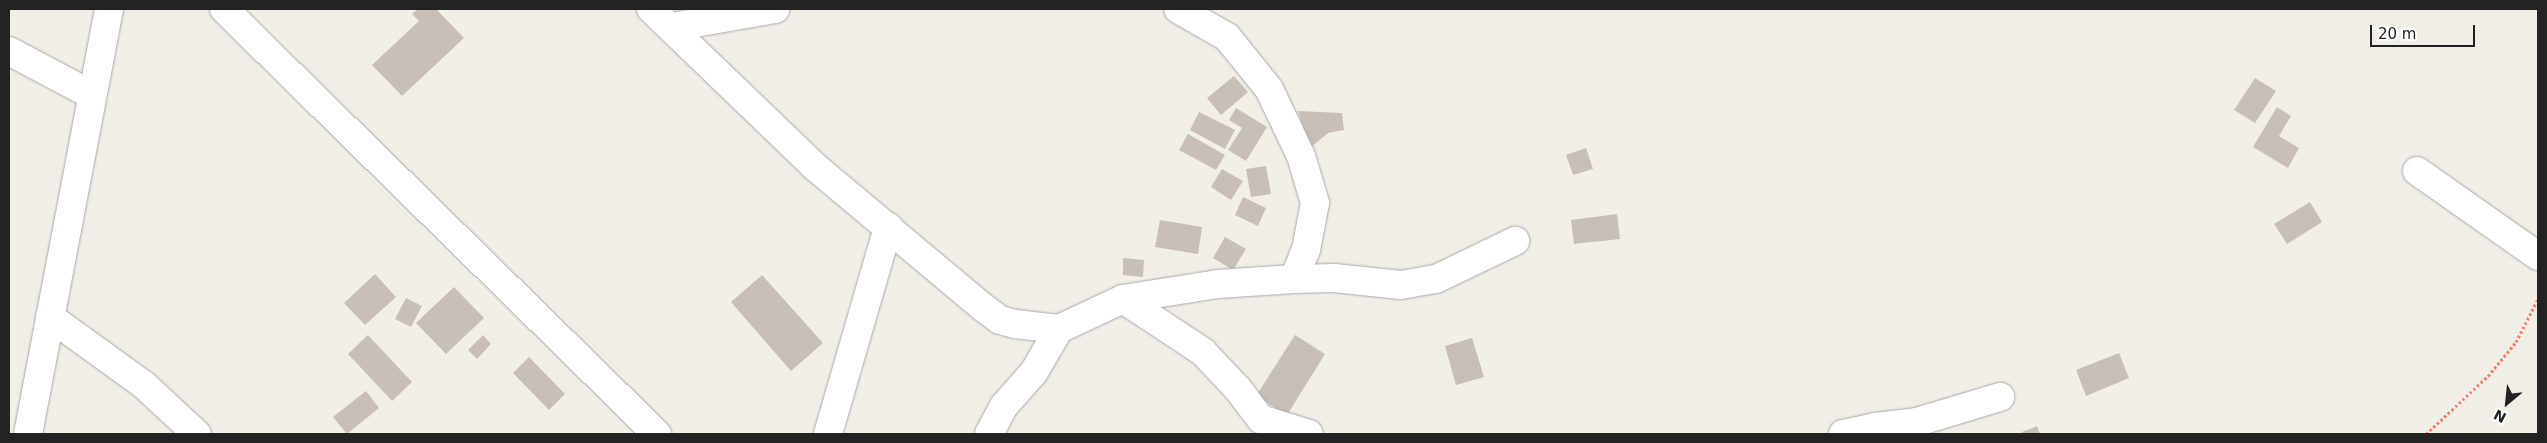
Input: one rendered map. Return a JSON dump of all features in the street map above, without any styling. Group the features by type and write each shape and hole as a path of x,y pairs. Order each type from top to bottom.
{"street":[{"path":"28,434 109,9"},
{"path":"224,9 657,434"},
{"path":"651,9 672,27 814,166 1000,320 1015,324 1059,329 1123,299 1218,284 1334,278 1401,285 1436,279 1515,241"},
{"path":"672,27 775,9"},
{"path":"1178,9 1227,37 1269,89 1301,156 1315,203 1306,250 1294,279"},
{"path":"9,51 92,95"},
{"path":"2417,171 2538,256"},
{"path":"828,434 888,227"},
{"path":"1123,299 1203,352 1238,389 1261,426 1309,434"},
{"path":"50,317 144,385 197,434"},
{"path":"988,434 1004,406 1034,372 1059,329"},
{"path":"1843,434 1874,427 1917,422 2000,397"}],"path":[{"path":"2426,434 2488,376 2516,342 2538,299"}],"building":[{"path":"418,9 436,9 464,38 402,96 372,65 419,21 412,14"},
{"path":"1234,76 1248,92 1221,115 1207,98"},
{"path":"2255,78 2276,91 2255,123 2234,110"},
{"path":"2277,107 2291,116 2279,136 2299,148 2288,168 2253,147"},
{"path":"1236,108 1267,127 1246,161 1228,150 1242,128 1229,120"},
{"path":"1298,111 1342,113 1344,130 1328,133 1310,148"},
{"path":"1199,112 1235,130 1225,149 1190,130"},
{"path":"1188,134 1225,155 1216,170 1179,150"},
{"path":"1586,148 1593,169 1573,175 1566,155"},
{"path":"1266,166 1271,194 1251,197 1246,169"},
{"path":"1222,169 1243,181 1231,200 1211,187"},
{"path":"1243,197 1266,208 1258,226 1235,215"},
{"path":"2310,202 2322,222 2287,244 2274,224"},
{"path":"1617,214 1620,239 1574,244 1571,220"},
{"path":"1160,220 1202,227 1198,254 1155,247"},
{"path":"1225,237 1246,249 1233,270 1213,258"},
{"path":"1123,258 1144,260 1143,277 1123,275"},
{"path":"375,274 396,297 365,325 344,303"},
{"path":"762,275 823,343 791,371 731,302"},
{"path":"454,287 484,318 446,354 416,323"},
{"path":"406,298 422,306 411,327 395,319"},
{"path":"368,335 412,382 392,401 348,354"},
{"path":"483,335 491,344 477,359 468,350"},
{"path":"1295,335 1325,354 1287,415 1256,396"},
{"path":"1472,338 1484,377 1456,385 1445,346"},
{"path":"2119,353 2129,378 2086,396 2076,370"},
{"path":"529,357 565,394 549,410 513,373"},
{"path":"366,391 379,408 347,434 333,417"},
{"path":"2037,426 2040,434 2023,434 2022,432"}]}
